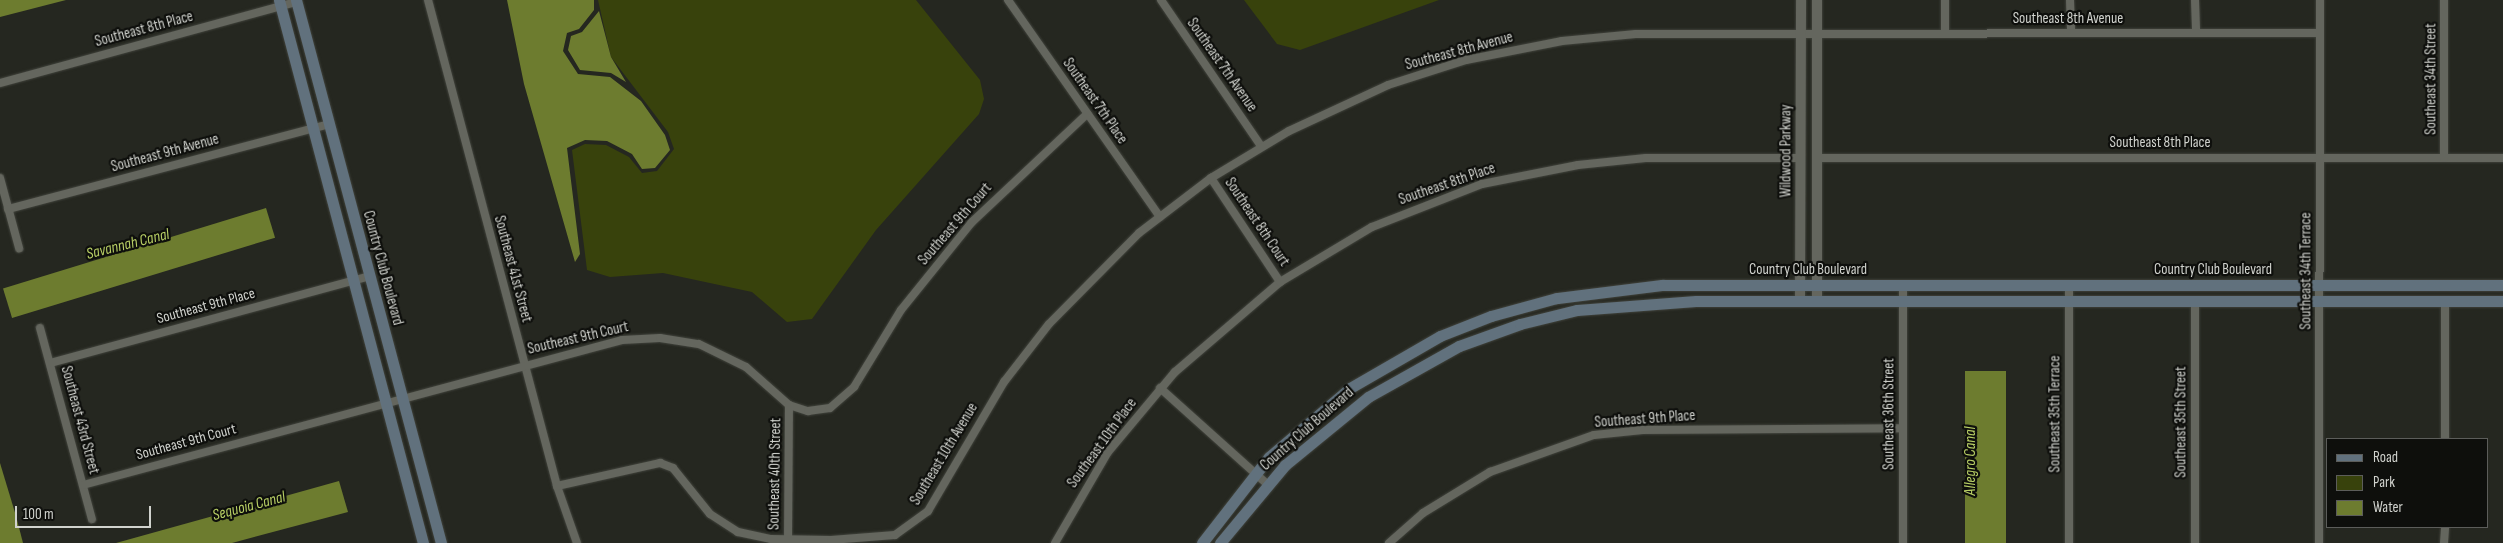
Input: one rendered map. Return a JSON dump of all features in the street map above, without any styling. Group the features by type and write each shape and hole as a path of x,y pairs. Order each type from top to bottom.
{"main road":[{"name":"Country Club Boulevard","path":"296,1 441,543"},
{"name":"Country Club Boulevard","path":"279,3 387,401 423,543"},
{"name":"Country Club Boulevard","path":"1202,543 1254,472 1350,388 1404,355 1490,316 1557,298 1636,286 2503,285"},
{"name":"Country Club Boulevard","path":"1220,543 1267,484 1368,397 1430,360 1489,334 1554,315 1611,305 1800,301 2503,301"}],"street":[{"name":"Southeast 41st Street","path":"428,0 557,486 577,543"},
{"name":"Southeast 7th Place","path":"1008,0 1160,217"},
{"name":"Southeast 7th Avenue","path":"1160,0 1261,146"},
{"name":"Wildwood Parkway","path":"1800,301 1801,0"},
{"name":"Wildwood Parkway","path":"1817,0 1817,301"},
{"path":"1944,0 1944,33"},
{"path":"2070,0 2071,33"},
{"path":"2195,0 2196,33"},
{"name":"Southeast 34th Terrace","path":"2319,543 2320,0"},
{"name":"Southeast 34th Street","path":"2444,0 2444,158"},
{"name":"Southeast 8th Place","path":"0,83 279,3 296,1"},
{"name":"Southeast 8th Avenue","path":"1160,217 1211,178 1261,146 1388,85 1512,50 1636,34 1817,32 2320,33"},
{"name":"Southeast 9th Court","path":"82,485 387,401 622,340 673,339 735,360 789,405 819,411 847,396 940,258 1006,186 1087,114"},
{"name":"Southeast 9th Avenue","path":"8,209 329,124"},
{"path":"1801,158 1817,158"},
{"name":"Southeast 8th Place","path":"1160,388 1219,330 1280,282 1372,227 1445,196 1508,178 1621,160 1801,158"},
{"name":"Southeast 8th Place","path":"1817,158 2503,158"},
{"path":"0,178 19,248"},
{"name":"Southeast 8th Court","path":"1211,178 1280,282"},
{"name":"Southeast 10th Avenue","path":"557,486 660,463 684,478 723,524 754,537 788,541 882,539 919,521 1019,361 1081,289 1160,217"},
{"name":"Southeast 9th Place","path":"50,363 370,276"},
{"name":"Southeast 36th Street","path":"1903,285 1903,543"},
{"name":"Southeast 35th Terrace","path":"2069,285 2069,543"},
{"name":"Southeast 35th Street","path":"2195,301 2195,543"},
{"path":"2445,438 2446,301"},
{"name":"Southeast 43rd Street","path":"40,328 92,519"},
{"path":"1160,388 1267,484"},
{"name":"Southeast 10th Place","path":"1055,543 1108,452 1160,388"},
{"name":"Southeast 40th Street","path":"788,541 789,405"},
{"name":"Southeast 9th Place","path":"1389,543 1423,513 1483,476 1547,448 1594,435 1653,429 1903,428"},
{"path":"2444,528 2444,543"}],"green space":[{"path":"598,0 916,0 980,80 984,99 979,114 876,230 812,319 787,322 752,292 663,273 610,277 587,270 572,150 585,144 606,145 629,157 642,173 657,171 674,149 668,132 611,57"},
{"path":"1244,0 1439,0 1300,50 1277,44"}],"water":[{"path":"0,0 66,0 0,17"},
{"path":"507,0 594,0 594,10 579,29 567,33 563,51 578,74 610,77 641,101 665,135 670,150 655,168 642,169 632,154 607,141 585,140 567,148 580,254 575,262 524,84"},
{"path":"599,11 611,57 626,82 611,73 580,70 568,50 571,36 582,32"},
{"path":"266,208 275,238 12,318 3,288"},
{"name":"Allegro Canal","path":"1965,371 2006,371 2006,543 1965,543"},
{"path":"0,463 16,516 23,543 0,543"},
{"name":"Sequoia Canal","path":"339,481 348,512 232,543 116,543"}],"water label":[{"name":"Savannah Canal","path":"128,245"}]}
